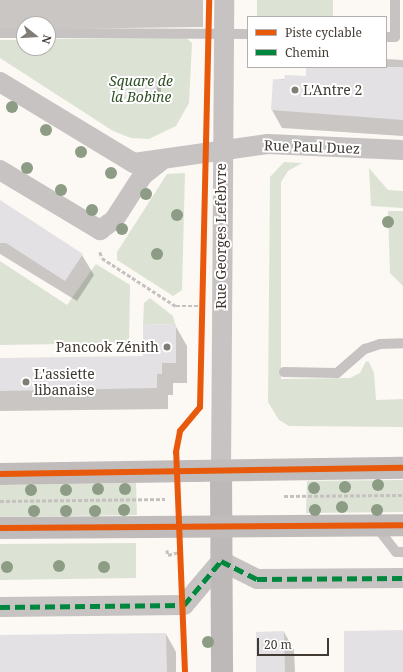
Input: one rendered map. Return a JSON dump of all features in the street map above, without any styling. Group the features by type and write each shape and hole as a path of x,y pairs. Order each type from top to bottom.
{"main road":[{"path":"0,474 403,468"},
{"path":"221,471 222,672"},
{"path":"0,528 177,528 221,526 403,525"}],"street":[{"name":"Rue Georges Lefebvre","path":"221,471 212,306 221,148 224,0"},
{"name":"Rue Paul Duez","path":"0,82 122,158 144,164 221,148 268,144 403,150"},
{"path":"0,170 93,229 106,228 143,174 163,160"},
{"path":"0,607 184,605 221,561 257,579 403,578"}],"lane":[{"path":"387,37 395,37 395,0"},
{"path":"0,33 16,33"},
{"path":"56,33 247,34"},
{"path":"284,372 336,373 365,349 380,344 403,343"},
{"path":"375,525 396,552 403,552"}],"path":[{"path":"93,229 102,258 176,306 212,306"},
{"path":"202,298 212,306"},
{"path":"202,313 212,306"},
{"path":"284,496 403,495"},
{"path":"0,501 165,499"},
{"path":"177,528 180,552 186,548"}],"green space":[{"path":"257,0 333,0 333,16 257,16"},
{"name":"Square de la Bobine","path":"186,38 192,43 189,103 176,126 149,139 131,138 113,131 0,58 0,40 16,40 16,56 56,56 56,39"},
{"path":"284,162 302,163 288,171 281,182 281,379 350,378 360,373 366,361 369,362 374,373 376,400 403,399 403,427 289,426 279,420 268,402 270,177"},
{"path":"369,168 388,190 403,191 403,208 371,206"},
{"path":"185,173 182,290 173,296 117,260 117,252 167,174"},
{"path":"388,211 403,211 403,286 390,273"},
{"path":"0,261 67,305 96,264 130,285 129,343 0,345"},
{"path":"150,298 173,316 175,324 143,325 144,303"},
{"path":"403,480 403,512 306,513 307,481"},
{"path":"136,483 137,515 0,517 0,485"},
{"path":"136,543 136,578 0,580 0,544"}],"building":[{"path":"403,67 403,120 271,110 273,79 284,80 285,75 306,76 306,68"},
{"path":"143,77 151,77 157,83 157,91 151,97 143,97 137,91 137,83"},
{"path":"0,200 83,254 65,281 6,243 0,243"},
{"path":"176,324 176,363 162,363 162,374 157,374 157,388 0,391 0,358 143,356 143,325"},
{"path":"403,630 403,672 344,672 344,631"},
{"path":"284,631 285,672 256,672 256,632"},
{"path":"166,633 167,672 0,672 0,635"}],"marked path":[{"path":"0,607 184,605 221,561 257,579 403,578"}],"cycle path":[{"path":"185,672 176,452 180,431 200,407 209,0"},
{"path":"0,474 403,468"},
{"path":"0,528 403,525"}],"place":[{"name":"L'Antre 2","path":"295,90"},
{"name":"Pancook Zénith","path":"167,347"},
{"name":"L'assiette libanaise","path":"26,382"}]}
